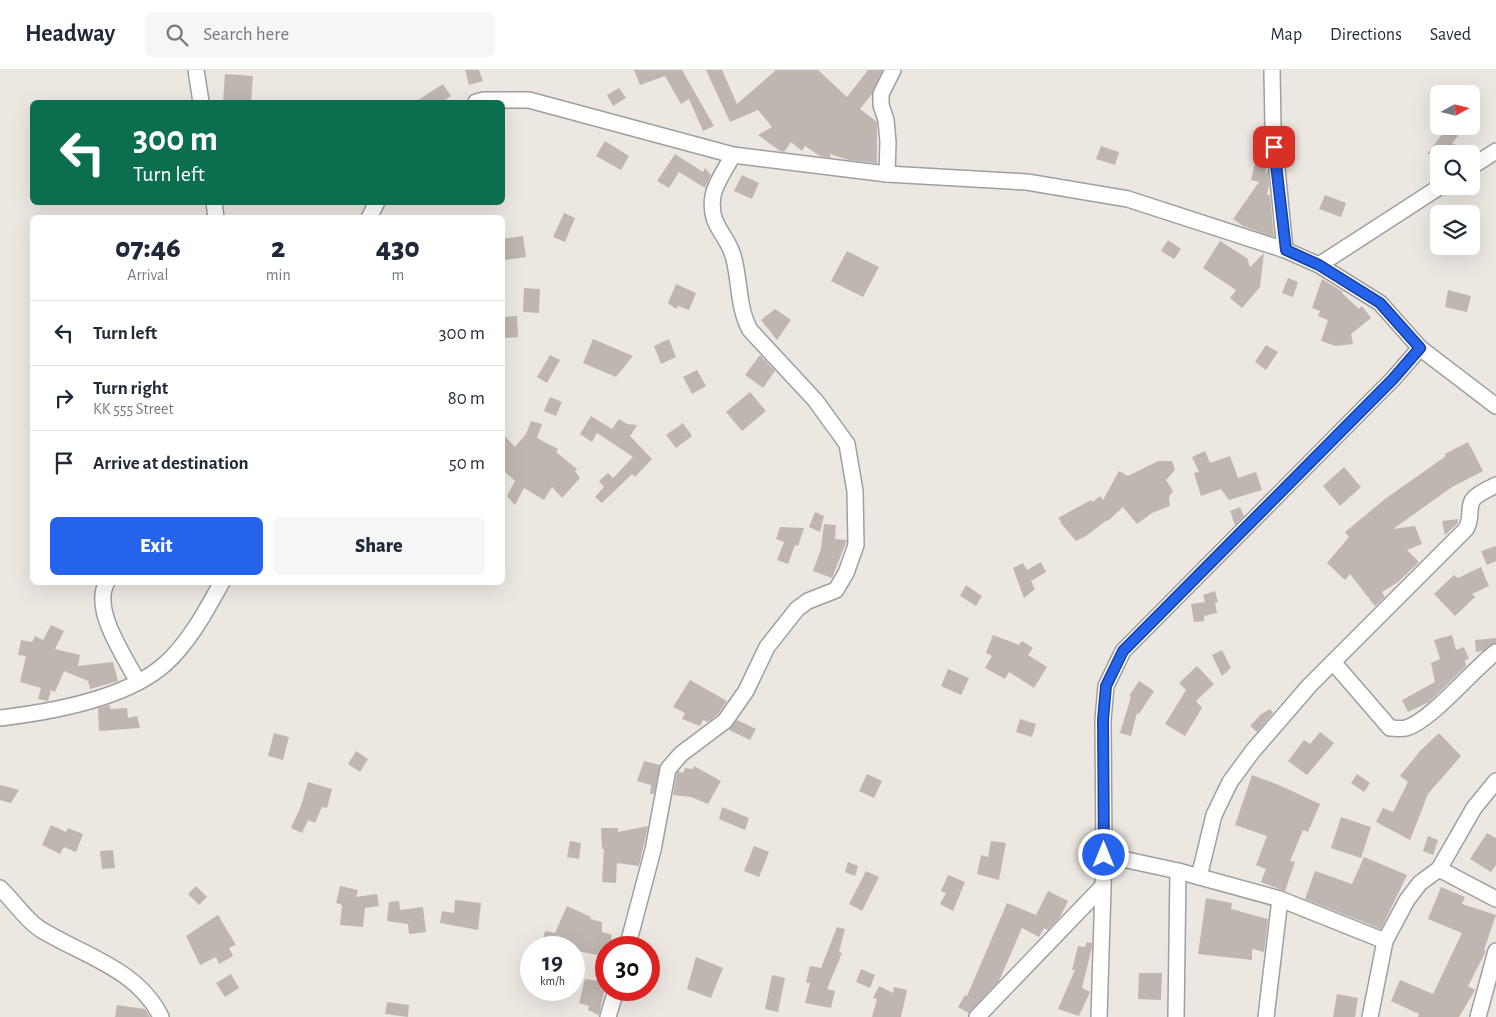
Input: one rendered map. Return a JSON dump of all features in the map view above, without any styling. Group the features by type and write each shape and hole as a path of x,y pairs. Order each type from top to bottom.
{"street":[{"path":"196,70 201,100"},
{"path":"887,174 888,142 886,120 881,105 882,94 893,70"},
{"path":"1272,70 1273,128 1286,250"},
{"path":"484,100 529,100 733,155 887,174 1027,182 1128,199 1286,250 1319,265 1380,303 1420,348 1496,406"},
{"path":"1480,161 1496,151"},
{"path":"630,936 652,850 668,769 681,754 725,721 746,691 767,647 797,609 808,601 836,590 846,573 856,545 855,491 847,444 815,400 750,330 743,317 734,258 727,241 714,225 712,211 713,194 733,155"},
{"path":"1319,265 1430,193"},
{"path":"1099,1017 1104,855 1103,720 1106,686 1123,651 1393,379 1420,348"},
{"path":"1199,877 1214,815 1230,782 1252,752 1309,686 1466,529 1471,522 1472,502 1496,485"},
{"path":"106,585 101,598 108,623 138,682"},
{"path":"0,718 75,706 138,682 166,664 199,622 220,585"},
{"path":"1333,662 1390,728 1401,729 1408,727 1438,706 1496,652"},
{"path":"1370,1017 1385,941 1407,900 1420,883 1440,869 1474,808 1496,781"},
{"path":"1104,855 1178,871 1280,899 1385,941"},
{"path":"1440,869 1496,899"},
{"path":"1176,1017 1178,871"},
{"path":"977,1017 1102,887"},
{"path":"0,888 38,928 127,977 142,989 155,1004 161,1017"},
{"path":"1266,1017 1280,899"},
{"path":"1478,1017 1496,951"},
{"path":"608,1017 613,1001"}],"building":[{"path":"465,70 479,70 483,81 469,85"},
{"path":"634,70 682,70 714,126 703,131 689,99 681,104 665,76 640,85"},
{"path":"706,70 722,70 737,104 776,70 818,70 847,97 868,70 883,70 872,94 860,109 877,122 877,163 849,160 830,154 831,158 820,156 805,146 802,151 791,142 784,152 780,151 758,135 772,127 758,110 730,122"},
{"path":"225,74 253,76 251,100 223,100"},
{"path":"443,84 451,96 445,100 418,100"},
{"path":"619,88 626,98 613,106 607,95"},
{"path":"1442,135 1458,136 1452,143 1456,145 1434,145"},
{"path":"605,141 629,156 621,170 596,156"},
{"path":"1101,146 1119,152 1115,165 1096,159"},
{"path":"675,154 703,172 705,168 711,175 705,188 679,172 669,188 657,181"},
{"path":"1257,154 1267,161 1265,174 1268,170 1269,185 1267,195 1270,195 1274,237 1243,226 1233,219 1259,182 1251,180"},
{"path":"742,175 759,183 752,199 734,191"},
{"path":"1325,195 1346,203 1341,217 1319,209"},
{"path":"564,213 575,218 565,242 553,237"},
{"path":"523,236 526,257 505,260 505,239"},
{"path":"1168,240 1181,249 1174,259 1161,251"},
{"path":"1220,241 1247,258 1250,267 1264,253 1260,287 1242,308 1230,298 1236,290 1203,268"},
{"path":"847,251 879,267 863,297 831,281"},
{"path":"1288,278 1298,282 1293,297 1282,293"},
{"path":"1322,279 1343,292 1359,309 1362,306 1371,318 1351,334 1353,344 1336,346 1321,341 1328,320 1318,316 1320,311 1312,308"},
{"path":"676,284 696,293 689,310 678,306 676,309 668,303"},
{"path":"524,288 540,289 539,313 523,312"},
{"path":"1448,290 1471,296 1467,312 1445,307"},
{"path":"775,309 791,320 777,340 761,320"},
{"path":"517,316 518,337 505,338 505,317"},
{"path":"593,339 633,356 616,377 583,363"},
{"path":"669,339 676,357 661,364 654,346"},
{"path":"1266,345 1278,352 1266,370 1255,362"},
{"path":"550,355 560,360 547,383 537,377"},
{"path":"760,355 775,371 763,388 745,375"},
{"path":"697,370 706,386 692,394 683,377"},
{"path":"750,392 766,411 742,431 726,412"},
{"path":"550,397 562,402 556,416 544,411"},
{"path":"591,416 612,429 619,419 627,424 637,425 630,436 652,459 635,477 632,474 602,503 595,497 604,487 599,481 608,473 613,478 633,457 597,433 592,442 580,434"},
{"path":"531,421 542,424 537,438 558,449 556,452 577,469 575,471 580,478 562,498 552,487 544,500 524,488 515,505 507,496 515,481 505,472 505,436 515,447 526,434"},
{"path":"683,423 692,436 676,448 666,435"},
{"path":"1468,442 1483,471 1452,487 1393,529 1415,526 1422,544 1407,550 1419,562 1398,582 1382,592 1385,597 1375,606 1350,574 1345,580 1327,563 1349,537 1345,532 1385,499 1446,456 1445,454"},
{"path":"1205,451 1210,463 1230,456 1238,478 1256,472 1262,490 1229,500 1221,489 1201,496 1194,473 1199,472 1192,457"},
{"path":"1158,461 1172,461 1175,470 1166,480 1173,491 1169,497 1170,506 1152,513 1137,524 1123,507 1108,521 1076,541 1060,522 1058,518 1091,500 1093,502 1100,496 1103,500 1119,471 1128,476"},
{"path":"1344,467 1361,487 1340,506 1323,486"},
{"path":"1240,507 1244,516 1235,525 1230,511"},
{"path":"815,512 824,516 820,532 809,527"},
{"path":"1458,519 1458,523 1445,535 1442,521"},
{"path":"824,524 836,525 835,539 847,540 832,578 813,571 821,549"},
{"path":"780,527 804,528 798,546 795,545 788,564 777,560 784,542 776,539"},
{"path":"1496,546 1496,561 1487,565 1481,551"},
{"path":"1041,562 1046,572 1031,581 1035,589 1024,598 1013,568 1023,563 1027,570"},
{"path":"1481,567 1489,586 1472,594 1475,597 1455,616 1434,594 1454,575 1458,578"},
{"path":"966,585 982,596 976,606 960,596"},
{"path":"1215,591 1218,602 1215,603 1217,613 1204,616 1204,621 1194,622 1191,604 1205,602 1203,595"},
{"path":"51,625 64,631 55,649 80,655 78,666 113,662 118,681 90,689 88,681 64,671 55,692 51,690 48,701 38,699 41,688 20,682 26,656 18,655 21,640 32,642 35,636 43,640"},
{"path":"993,635 1019,645 1022,641 1033,648 1028,655 1047,667 1034,688 1009,672 1005,679 985,668 992,656 986,653"},
{"path":"1452,635 1456,650 1464,647 1469,659 1465,660 1466,666 1429,702 1408,712 1402,700 1435,682 1431,663 1440,659 1434,640"},
{"path":"1496,638 1496,643 1483,651 1476,652 1475,640"},
{"path":"1222,650 1231,668 1222,676 1212,655"},
{"path":"1197,666 1214,684 1196,701 1202,708 1185,736 1165,724 1186,690 1179,683"},
{"path":"948,669 969,678 961,695 941,686"},
{"path":"690,680 727,701 718,714 708,722 703,720 700,726 682,719 685,713 673,707"},
{"path":"1139,681 1154,691 1139,714 1137,713 1131,736 1120,733 1131,697 1129,696"},
{"path":"110,705 110,709 127,708 128,718 137,716 140,728 99,731 98,708"},
{"path":"1270,709 1273,713 1257,732 1250,726 1261,714"},
{"path":"1020,719 1036,724 1032,737 1016,732"},
{"path":"737,720 756,729 750,740 729,730"},
{"path":"1320,732 1334,743 1307,775 1288,761 1304,740 1310,744"},
{"path":"274,733 289,737 283,760 268,756"},
{"path":"1439,733 1461,756 1428,794 1410,840 1376,822 1383,808 1393,812 1408,782 1400,776 1420,751"},
{"path":"356,751 368,759 360,772 348,764"},
{"path":"644,761 660,765 654,794 650,794 651,785 637,781"},
{"path":"694,766 721,781 708,804 691,797 673,795 678,771 683,773 685,768 693,769"},
{"path":"867,774 882,781 874,798 859,791"},
{"path":"1357,774 1370,783 1364,792 1351,783"},
{"path":"1252,775 1320,804 1308,832 1303,830 1290,861 1295,862 1285,891 1261,882 1266,869 1256,865 1267,836 1235,825"},
{"path":"308,782 332,789 327,808 322,807 315,823 308,820 302,833 291,828 301,806"},
{"path":"0,785 19,790 11,803 0,800"},
{"path":"722,807 749,818 745,830 719,819"},
{"path":"1341,817 1371,827 1361,858 1331,848"},
{"path":"51,825 66,832 68,828 83,834 76,852 64,847 60,854 42,845"},
{"path":"648,826 639,866 617,863 616,883 602,882 604,849 602,849 601,828 618,828 618,832"},
{"path":"1487,833 1496,838 1496,865 1491,872 1470,859"},
{"path":"1428,836 1438,840 1433,855 1423,851"},
{"path":"570,841 581,843 579,859 567,857"},
{"path":"991,841 1006,843 999,880 977,874 981,855 988,857"},
{"path":"754,846 769,852 759,877 744,871"},
{"path":"113,850 115,868 102,869 100,851"},
{"path":"1364,857 1407,875 1381,929 1305,899 1315,871 1352,884"},
{"path":"848,862 858,866 855,876 845,872"},
{"path":"866,871 879,877 862,911 849,904"},
{"path":"948,875 965,882 953,911 940,904 946,893 941,891"},
{"path":"196,886 207,897 199,905 188,894"},
{"path":"340,886 358,890 356,897 377,894 379,906 365,908 363,927 340,925 342,905 336,903"},
{"path":"1441,887 1465,897 1462,904 1496,915 1484,950 1486,951 1468,986 1475,990 1459,1017 1418,1017 1419,1014 1391,1001 1400,980 1433,994 1462,933 1428,919"},
{"path":"1048,891 1068,901 1060,917 1048,930 1044,928 1039,937 1022,928 999,981 969,1013 958,1007 965,995 967,996 1007,903 1036,915"},
{"path":"1206,898 1232,903 1231,909 1268,919 1264,952 1252,949 1252,960 1198,954"},
{"path":"455,900 481,903 478,930 440,923 442,911 454,913"},
{"path":"399,901 400,910 423,907 426,932 409,934 408,924 387,921 389,902"},
{"path":"567,906 591,917 590,919 602,922 602,932 612,935 595,936 595,955 585,952 585,936 544,936 545,931 555,933"},
{"path":"218,915 236,945 229,948 233,956 219,964 216,957 200,965 186,936"},
{"path":"837,927 845,929 839,952 842,953 827,989 835,991 831,1008 805,1003 810,983 806,982 810,966 821,968"},
{"path":"1087,942 1092,943 1092,947 1082,988 1090,992 1079,1016 1058,1009 1075,970 1072,970 1078,946 1085,947"},
{"path":"696,957 723,968 711,998 687,989"},
{"path":"861,969 875,975 870,988 856,982"},
{"path":"1139,973 1162,973 1161,1000 1138,999"},
{"path":"231,974 239,988 225,997 216,983"},
{"path":"772,975 785,978 778,1012 765,1009"},
{"path":"585,979 595,980 595,1001 602,1001 599,1015 588,1010 589,1006 579,1003 580,1001 585,1001"},
{"path":"879,986 893,993 894,987 907,990 901,1017 872,1017 877,999 873,998"},
{"path":"1337,994 1358,998 1355,1017 1333,1017"},
{"path":"387,1002 409,1005 408,1017 385,1014"},
{"path":"117,1005 145,1009 150,1017 115,1017"}],"route":[{"path":"1104,855 1103,720 1106,686 1123,651 1393,379 1420,348 1380,303 1319,265 1286,250 1274,147"}]}
